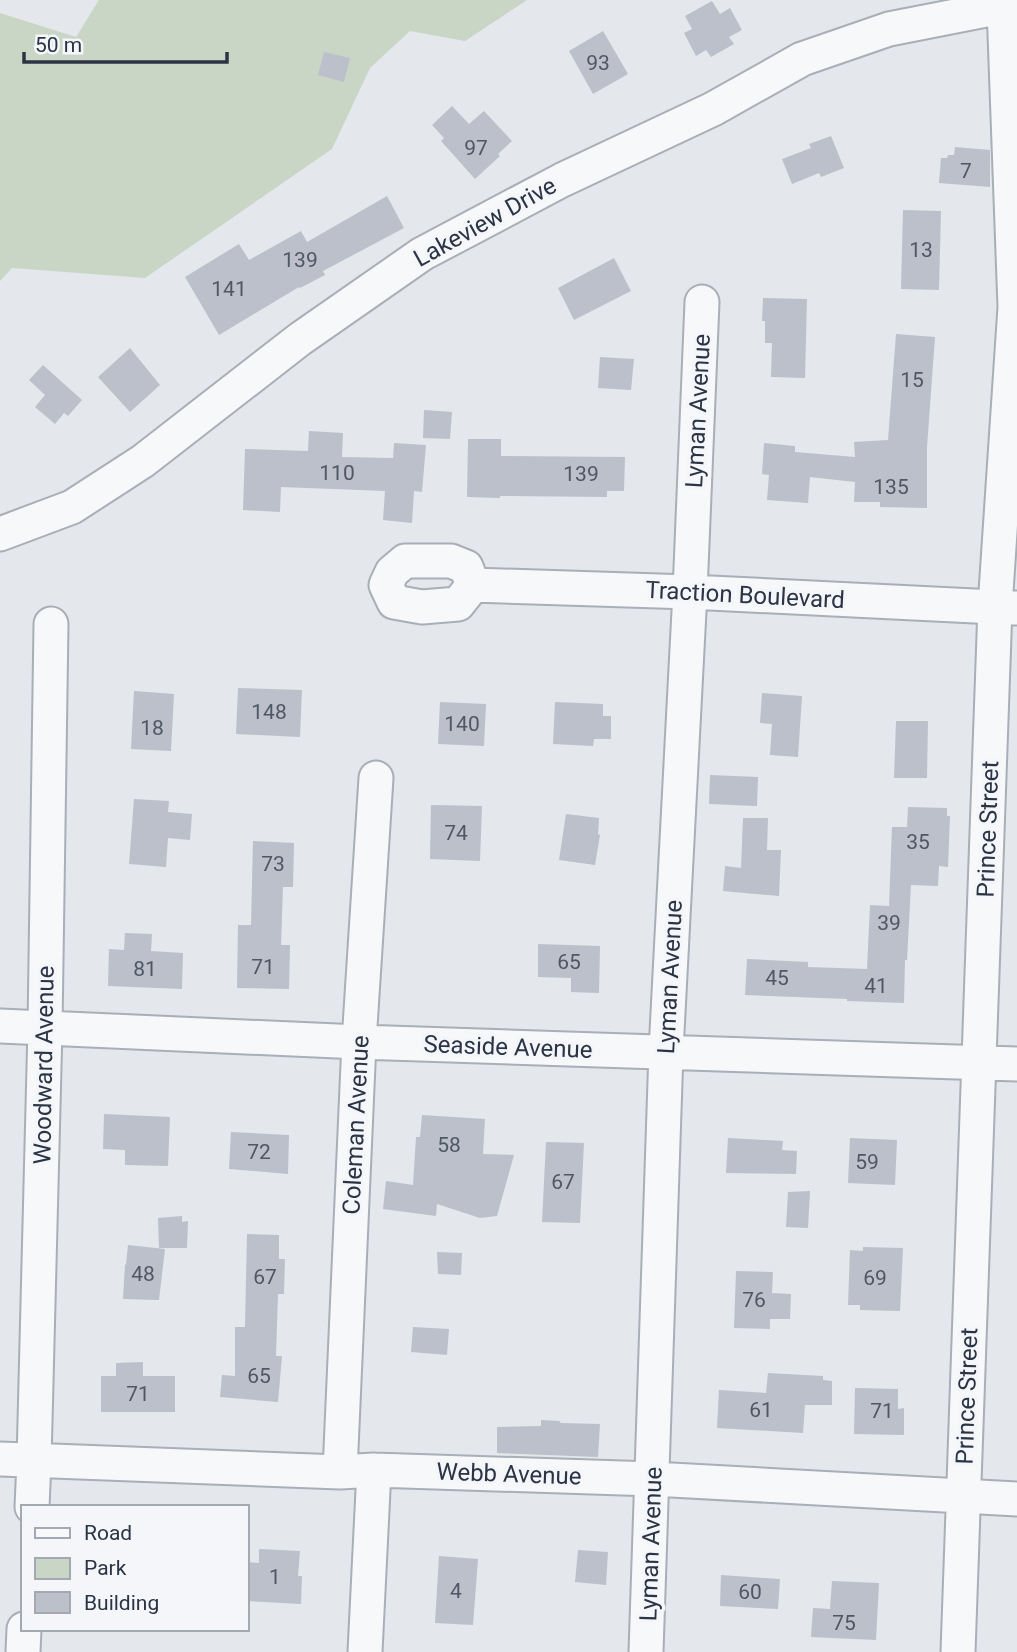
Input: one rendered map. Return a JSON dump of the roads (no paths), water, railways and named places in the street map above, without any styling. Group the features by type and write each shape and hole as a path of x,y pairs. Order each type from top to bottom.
{"street":[{"name":"Lakeview Drive","path":"0,534 72,507 143,461 300,339 422,254 562,180 713,109 802,58 889,29 1010,5"},
{"name":"Prince Street","path":"958,1652 979,1062 1006,608 1015,307 1010,5"},
{"name":"Lyman Avenue","path":"646,1652 666,1051 702,302"},
{"name":"Traction Boulevard","path":"473,585 690,592 1006,608"},
{"name":"Woodward Avenue","path":"32,1505 45,1028 51,624"},
{"name":"Coleman Avenue","path":"340,1472 359,1042 376,778"},
{"name":"Seaside Avenue","path":"0,1026 359,1042 1017,1064"},
{"name":"Webb Avenue","path":"0,1459 340,1472 374,1470 653,1479 1017,1499"},
{"path":"365,1652 374,1470"},
{"path":"23,1652 24,1631"}]}
